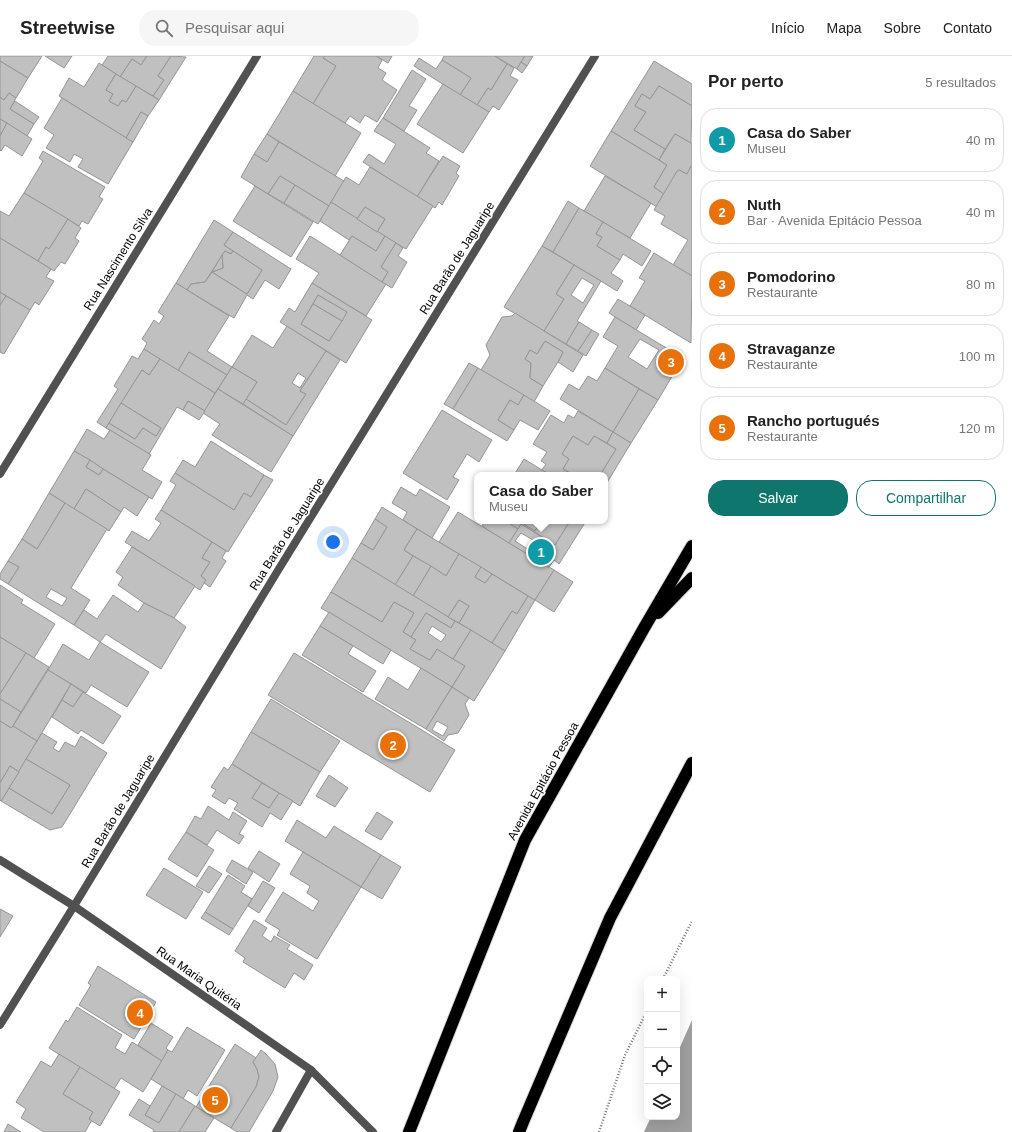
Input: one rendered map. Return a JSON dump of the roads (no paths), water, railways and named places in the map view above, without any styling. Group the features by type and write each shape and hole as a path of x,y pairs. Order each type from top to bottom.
{"highway":[{"name":"Avenida Epitácio Pessoa","path":"409,1132 525,840 644,628 692,546"},
{"path":"644,628 692,578"},
{"path":"519,1132 610,918 692,763"}],"street":[{"name":"Rua Nascimento Silva","path":"0,474 257,56"},
{"name":"Rua Barão de Jaguaripe","path":"0,1025 277,572 596,56"},
{"name":"Rua Maria Quitéria","path":"0,860 74,906 311,1070 373,1132"},
{"path":"276,1132 311,1070"}],"place":[{"name":"Pomodorino","path":"671,362"},
{"name":"Casa do Saber","path":"541,552"},
{"name":"Nuth","path":"393,745"},
{"name":"Stravaganze","path":"140,1013"},
{"name":"Rancho portugués","path":"215,1100"}]}
